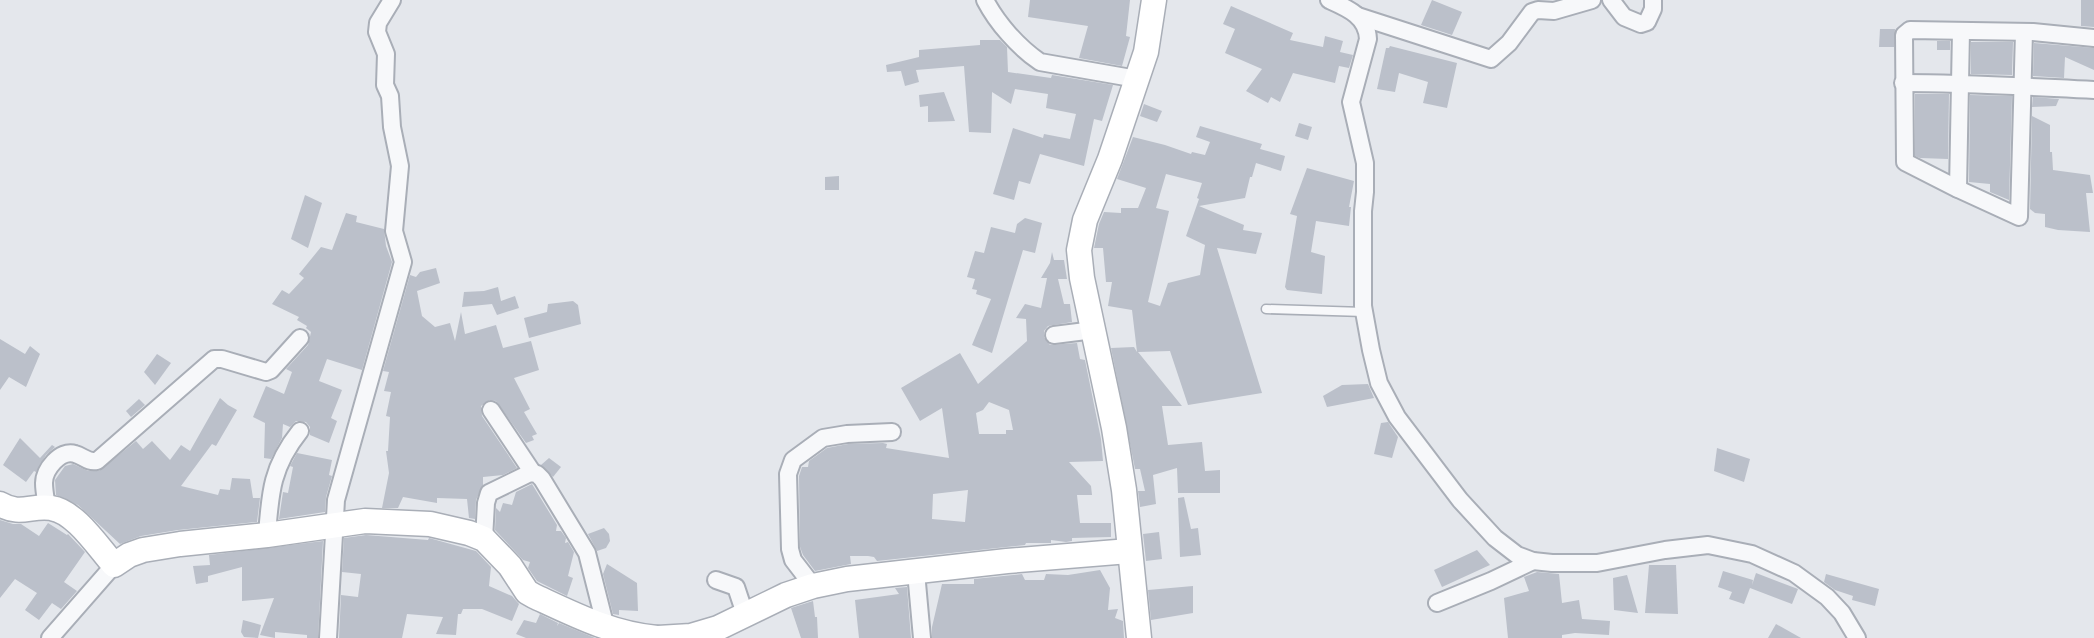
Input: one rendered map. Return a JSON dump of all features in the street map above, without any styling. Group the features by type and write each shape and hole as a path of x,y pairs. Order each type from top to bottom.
{"street":[{"path":"327,638 336,496 402,266 402,257 394,231 400,166 392,127 390,96 385,85 386,54 377,32 378,23 392,0"},
{"path":"986,0 1015,41 1040,62 1137,79"},
{"path":"1138,638 1124,490 1114,428 1082,278 1079,250 1081,234 1110,159 1146,52 1154,0"},
{"path":"1329,0 1358,16 1491,60 1509,43 1532,12 1554,11 1592,0"},
{"path":"1611,0 1624,17 1638,24 1651,10"},
{"path":"1358,16 1368,31 1368,39 1351,102 1365,163 1364,312 1379,383 1397,417 1460,500 1495,538 1517,555 1533,561 1597,563 1665,550 1708,545 1752,554 1794,573 1827,597 1842,614 1857,638"},
{"path":"1958,189 1961,31"},
{"path":"2024,32 2019,217 1905,162 1903,42 1906,32 2024,32 2094,38"},
{"path":"1903,83 1960,83 2094,90"},
{"path":"1054,335 1094,330"},
{"path":"47,507 44,480 59,457 65,453 74,453 91,462 97,461 214,359 222,359 266,372 271,370 300,338"},
{"path":"491,410 533,473 542,479 587,554 606,628"},
{"path":"267,535 269,496 274,478 286,449 300,431"},
{"path":"813,586 793,560 790,549 788,474 793,460 823,438 847,434 892,432"},
{"path":"484,539 486,503 489,493 533,473"},
{"path":"0,504 16,511 47,507 63,512 77,522 114,565"},
{"path":"50,638 114,565 129,555 180,544 267,535 365,521 430,524 469,532 484,539 510,566 527,592 606,628 634,636 658,638 691,636 718,628 786,595 813,586 847,579 1007,561 1129,551"},
{"path":"1437,603 1533,561"},
{"path":"916,572 922,638"},
{"path":"716,580 736,587 745,614"}],"lane":[{"path":"1266,309 1364,312"}],"building":[{"path":"1030,0 1130,0 1126,36 1130,37 1122,66 1079,58 1088,26 1028,17"},
{"path":"1432,0 1462,12 1452,35 1421,25"},
{"path":"2081,0 2094,0 2094,27 2081,26"},
{"path":"1231,6 1293,33 1290,40 1323,47 1325,36 1343,41 1340,52 1353,55 1349,68 1339,66 1335,83 1293,73 1280,102 1271,97 1268,103 1246,91 1262,69 1225,53 1235,29 1223,24"},
{"path":"1880,29 1895,29 1894,47 1879,47"},
{"path":"980,40 1000,40 1007,47 1008,72 1051,78 1052,75 1113,85 1102,121 1094,119 1084,166 1040,154 1030,184 1019,181 1014,200 993,194 1013,128 1043,138 1044,134 1070,139 1076,114 1046,108 1048,94 1015,89 1011,104 992,92 991,133 969,132 964,66 916,70 919,82 905,86 901,71 887,72 886,65 919,57 919,50 980,45"},
{"path":"1937,41 1950,41 1950,50 1937,50"},
{"path":"1971,42 2013,42 2012,75 1971,74"},
{"path":"2034,43 2094,48 2094,70 2065,57 2064,78 2033,76"},
{"path":"1390,46 1457,63 1447,108 1423,103 1428,82 1399,73 1395,92 1377,89 1386,48"},
{"path":"944,92 955,121 928,122 928,106 920,107 919,95"},
{"path":"1915,94 1949,94 1948,159 1915,156"},
{"path":"1970,95 2012,96 2009,200 1990,192 1990,184 1969,182"},
{"path":"2033,97 2059,99 2056,106 2032,107"},
{"path":"1144,104 1162,111 1157,122 1140,116"},
{"path":"2032,116 2050,125 2053,170 2090,175 2093,193 2086,193 2090,232 2045,227 2045,214 2035,213 2030,209"},
{"path":"1299,123 1312,127 1308,140 1295,136"},
{"path":"1200,126 1262,144 1260,149 1285,156 1281,171 1256,163 1245,198 1199,206 1244,225 1243,230 1262,233 1256,254 1217,248 1262,393 1188,405 1170,351 1138,352 1182,406 1162,406 1168,445 1202,442 1205,471 1220,470 1220,493 1178,493 1177,468 1153,475 1156,504 1140,507 1138,491 1145,491 1140,469 1135,469 1111,348 1134,347 1137,352 1132,310 1108,306 1112,282 1106,282 1103,248 1094,248 1104,212 1121,213 1121,208 1138,208 1146,188 1117,179 1133,137 1191,154 1192,152 1205,155 1210,142 1196,137","holes":["1166,174 1202,183 1186,236 1205,245 1200,275 1168,283 1160,306 1148,302 1169,211 1156,208"]},
{"path":"1307,168 1354,181 1349,207 1351,207 1349,226 1316,221 1311,252 1325,256 1322,294 1287,290 1285,287 1297,216 1290,214"},
{"path":"839,176 839,190 825,190 825,177"},
{"path":"305,195 322,203 308,248 291,239"},
{"path":"346,213 357,216 356,222 384,229 386,246 392,262 362,370 327,359 319,381 342,390 331,418 337,421 329,443 310,435 310,427 306,422 296,421 290,427 283,424 282,438 271,459 264,458 265,423 253,417 266,386 284,394 292,372 286,369 308,345 311,332 306,328 307,326 297,320 299,317 272,304 282,290 289,294 304,278 299,274 321,247 332,250"},
{"path":"1025,218 1042,223 1035,253 1023,250 992,353 972,345 991,299 976,294 977,290 972,289 975,279 967,277 975,251 984,253 991,227 1015,233 1017,224"},
{"path":"1052,252 1054,260 1064,260 1067,279 1058,279 1064,304 1070,304 1072,322 1048,326 1044,331 1044,337 1050,345 1077,343 1080,359 1085,360 1101,439 1103,461 1069,462 1091,486 1092,495 1077,495 1080,523 1111,523 1111,537 1072,538 1072,541 1066,542 1051,540 1051,543 1026,543 1025,545 877,561 874,557 850,556 851,564 815,571 800,547 799,476 802,467 808,467 809,461 827,448 848,444 883,443 887,444 886,448 949,458 942,408 920,421 901,388 960,353 978,384 1027,341 1026,319 1016,318 1025,304 1041,308 1047,278 1041,278 1050,263","holes":["989,402 1009,410 1013,430 1006,430 1006,434 979,434 976,413 983,410","968,490 965,522 932,519 933,494"]},
{"path":"436,268 440,283 417,291 422,316 435,327 450,323 455,341 461,312 465,334 496,325 503,348 531,341 539,370 514,378 530,409 524,412 537,434 532,436 534,440 526,443 496,401 490,400 481,406 482,416 517,468 503,475 483,477 483,485 476,500 475,519 469,518 467,499 437,498 437,503 403,497 398,508 382,508 389,473 386,451 388,451 390,417 386,416 391,392 384,391 389,372 383,371 410,275 416,277 420,272"},
{"path":"498,287 501,301 515,296 519,308 497,315 492,304 462,307 464,292 484,291"},
{"path":"573,301 578,305 581,324 529,338 524,318 547,312 548,304"},
{"path":"0,339 25,354 30,346 40,354 26,387 9,377 0,390"},
{"path":"157,354 171,363 155,385 144,372"},
{"path":"1368,384 1374,398 1327,407 1323,396 1342,385"},
{"path":"220,398 237,410 216,446 212,444 181,486 218,495 220,489 230,490 232,478 250,479 253,498 260,498 257,522 178,530 141,536 120,544 78,505 56,495 55,480 65,466 73,464 88,471 99,471 136,441 143,449 152,441 170,460 181,445 190,451"},
{"path":"139,399 145,405 131,417 126,411"},
{"path":"1388,422 1398,437 1392,458 1374,454 1381,423"},
{"path":"20,438 40,458 52,445 55,447 46,455 36,472 34,471 26,482 3,465"},
{"path":"1717,448 1750,459 1744,482 1714,471"},
{"path":"297,453 332,460 329,475 332,476 326,497 325,512 279,519 283,492 288,493 293,467 290,466"},
{"path":"549,458 561,467 553,477 541,465"},
{"path":"532,484 557,525 556,531 561,531 566,538 565,543 568,542 574,552 568,576 573,578 567,596 537,581 528,568 530,562 523,560 495,530 496,508 500,512 503,503 512,505 516,492"},
{"path":"1184,497 1191,529 1198,528 1201,555 1180,557 1178,498"},
{"path":"0,520 21,524 39,536 48,523 68,534 85,552 64,582 77,591 61,609 52,603 39,620 25,610 37,593 15,579 0,598"},
{"path":"604,528 609,534 610,541 606,548 597,551 588,534"},
{"path":"1159,532 1162,559 1146,561 1143,534"},
{"path":"366,535 428,540 429,538 476,551 491,567 489,586 512,596 519,604 512,621 482,609 463,609 461,614 458,614 456,635 436,634 443,617 407,614 402,638 339,638 341,595 358,597 361,574 342,572 344,538"},
{"path":"323,541 318,638 275,632 275,638 260,635 274,598 242,601 242,567 208,576 208,582 196,584 193,566 210,565 209,555"},
{"path":"1477,550 1490,565 1442,587 1434,570"},
{"path":"607,564 637,583 638,611 619,610 619,615 613,614 603,574"},
{"path":"1649,565 1676,565 1678,614 1645,613"},
{"path":"1100,570 1110,588 1108,610 1118,609 1115,618 1123,621 1124,638 932,638 932,627 942,584 974,584 974,579 1022,574 1025,580 1044,580 1046,574 1068,575"},
{"path":"1723,571 1753,580 1752,585 1756,573 1798,589 1792,604 1750,588 1744,604 1729,599 1732,592 1718,587"},
{"path":"1537,572 1559,574 1562,603 1579,600 1582,619 1610,621 1609,635 1575,633 1562,635 1562,638 1508,638 1504,598 1529,591 1524,577"},
{"path":"1826,574 1879,589 1875,606 1852,600 1853,596 1835,590 1824,582"},
{"path":"1627,575 1638,613 1614,610 1613,578"},
{"path":"1193,586 1193,613 1151,620 1148,590"},
{"path":"907,587 911,638 859,638 855,600 899,594 895,588"},
{"path":"813,601 815,617 817,617 818,638 801,638 791,608"},
{"path":"540,614 558,623 557,626 559,623 595,638 526,638 516,634 524,620 536,623"},
{"path":"243,620 261,625 258,638 244,637 241,632"},
{"path":"1776,624 1801,638 1768,638"}]}
